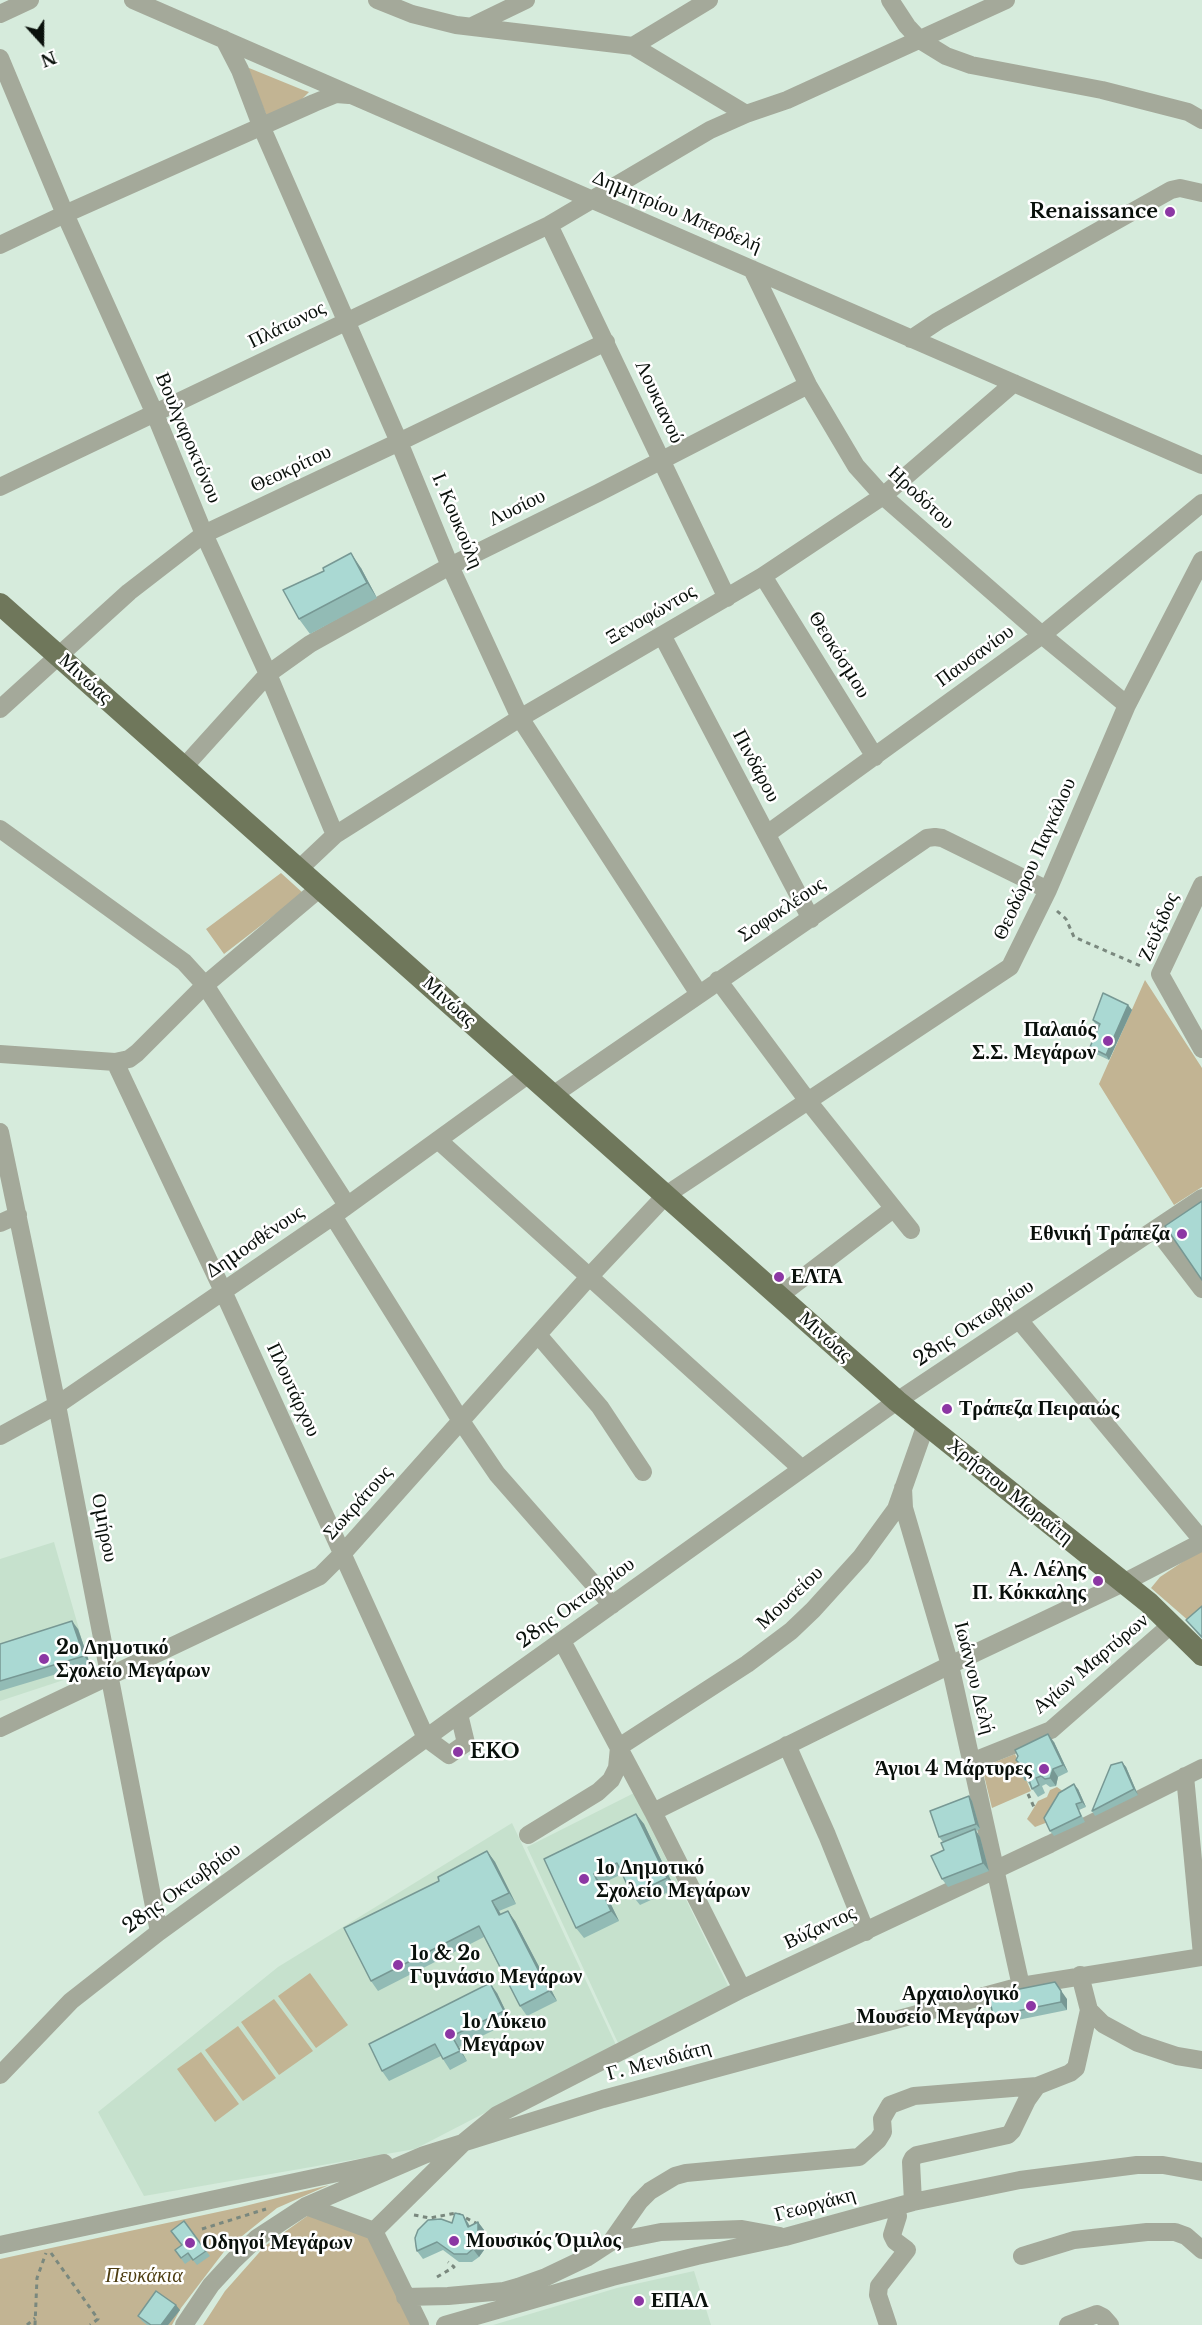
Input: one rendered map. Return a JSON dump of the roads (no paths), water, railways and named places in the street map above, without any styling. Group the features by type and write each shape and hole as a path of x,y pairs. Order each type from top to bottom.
{"main road":[{"name":"Μινώας","path":"0,604 897,1401"},
{"name":"Χρήστου Μωραΐτη","path":"897,1401 1173,1624 1202,1655"}],"street":[{"path":"0,14 30,0"},
{"name":"Δημητρίου Μπερδελή","path":"133,0 1202,465"},
{"path":"377,0 412,14 472,26 633,46 746,114"},
{"path":"472,26 526,0"},
{"path":"633,46 709,0"},
{"path":"890,0 907,26 920,40 946,56 971,65 1197,111"},
{"name":"Πλάτωνος","path":"0,487 549,225 710,130 746,114 787,100 1006,0"},
{"name":"Ι. Κουκούλη","path":"224,39 240,70 261,128 399,442 450,566 520,718 699,994"},
{"name":"Βουλγαροκτόνου","path":"0,58 65,214 155,414 204,534 268,674 335,835"},
{"path":"0,245 336,94 351,95"},
{"path":"911,339 948,315 1171,190 1180,188 1202,193"},
{"name":"Λουκιανού","path":"549,225 727,598"},
{"name":"Ηροδότου","path":"752,269 808,385 856,466 883,496 1042,635 1127,705"},
{"name":"Θεοκρίτου","path":"0,709 129,592 204,534 606,342"},
{"name":"Ξενοφώντος","path":"299,869 335,835 520,718 764,576 883,496 1014,383"},
{"name":"Λυσίου","path":"184,767 268,674 310,644 450,566 808,385"},
{"name":"Παυσανίου","path":"766,834 1042,635 1202,503"},
{"name":"Θεοδώρου Παγκάλου","path":"666,1195 1010,967 1046,895 1127,705 1202,560"},
{"name":"Θεοκόσμου","path":"764,576 875,757"},
{"name":"Πινδάρου","path":"662,635 811,919"},
{"path":"0,829 184,962 204,985 340,1211 461,1421 510,1490 612,1605"},
{"name":"Σοφοκλέους","path":"553,1095 927,838 935,837 1046,895"},
{"name":"Ζεύξιδος","path":"1199,1038 1160,974 1202,885"},
{"path":"0,1054 115,1062 129,1059 204,985 320,888"},
{"path":"718,980 808,1101 911,1230"},
{"name":"Πλουτάρχου","path":"115,1062 432,1743"},
{"name":"Δημοσθένους","path":"0,1436 57,1405 340,1211 529,1074"},
{"name":"Ομήρου","path":"0,1132 57,1405 159,1932"},
{"path":"438,1140 802,1469"},
{"name":"Σωκράτους","path":"0,1728 320,1576 539,1336 589,1277 666,1195"},
{"name":"28ης Οκτωβρίου","path":"0,2075 70,2001 159,1932 432,1743 562,1641 897,1401 1202,1198"},
{"path":"779,1296 893,1209"},
{"path":"0,1223 18,1215"},
{"path":"1156,1229 1202,1289"},
{"path":"653,1812 950,1665 1123,1583 1202,1541 1019,1320"},
{"path":"539,1336 600,1407 643,1472"},
{"name":"Μουσείου","path":"619,1747 747,1664 813,1610 846,1574 896,1509 926,1424"},
{"name":"Ιωάννου Δελή","path":"903,1488 904,1508 950,1665 1021,1986"},
{"name":"Αγίων Μαρτύρων","path":"971,1762 1051,1730 1173,1624"},
{"path":"562,1641 653,1812 742,1989"},
{"path":"432,1743 449,1755 466,1743 461,1721"},
{"path":"787,1745 827,1835 866,1932"},
{"path":"528,1835 598,1792 610,1780 617,1768 619,1747"},
{"name":"Βύζαντος","path":"374,2230 464,2142 497,2115 742,1989 994,1871 1202,1768"},
{"path":"1185,1776 1202,1956"},
{"name":"Γ. Μενιδιάτη","path":"184,2325 212,2285 258,2238 306,2206 424,2155 603,2099 1021,1986 1202,1956"},
{"path":"405,2297 448,2296 518,2287 546,2277 588,2257 611,2242 639,2202 650,2191 675,2176 686,2173 859,2157 878,2140 883,2132 882,2119 890,2105 914,2096 1037,2086 1070,2073 1076,2068 1089,2010 1080,1976"},
{"path":"1089,2010 1103,2024 1137,2043 1177,2056 1202,2060"},
{"path":"888,2325 878,2295 879,2286 907,2250 895,2241 892,2235 904,2205 913,2158 917,2155 1008,2135 1037,2086"},
{"path":"0,2245 424,2155"},
{"name":"Γεωργάκη","path":"445,2325 612,2277 785,2237 904,2205 1020,2180 1108,2168 1163,2165 1202,2172"},
{"path":"306,2206 374,2230 420,2325"},
{"path":"611,2242 678,2230 758,2230 785,2237"},
{"path":"1022,2256 1074,2240 1146,2232 1175,2232 1186,2236 1202,2250"},
{"path":"1068,2325 1097,2314 1103,2316 1110,2325"}],"place":[{"name":"Renaissance","path":"1170,212"},
{"name":"Παλαιός Σ.Σ. Μεγάρων","path":"1108,1041"},
{"name":"Εθνική Τράπεζα","path":"1182,1234"},
{"name":"ΕΛΤΑ","path":"779,1277"},
{"name":"Τράπεζα Πειραιώς","path":"947,1409"},
{"name":"Α. Λέλης Π. Κόκκαλης","path":"1098,1581"},
{"name":"2ο Δημοτικό Σχολείο Μεγάρων","path":"44,1659"},
{"name":"EKO","path":"458,1752"},
{"name":"Άγιοι 4 Μάρτυρες","path":"1044,1769"},
{"name":"1ο Δημοτικό Σχολείο Μεγάρων","path":"584,1879"},
{"name":"1ο & 2ο Γυμνάσιο Μεγάρων","path":"398,1965"},
{"name":"Αρχαιολογικό Μουσείο Μεγάρων","path":"1031,2006"},
{"name":"1ο Λύκειο Μεγάρων","path":"450,2034"},
{"name":"Μουσικός Όμιλος","path":"454,2241"},
{"name":"Οδηγοί Μεγάρων","path":"190,2243"},
{"name":"ΕΠΑΛ","path":"639,2301"}],"park label":[{"name":"Πευκάκια","path":"144,2276"}]}
